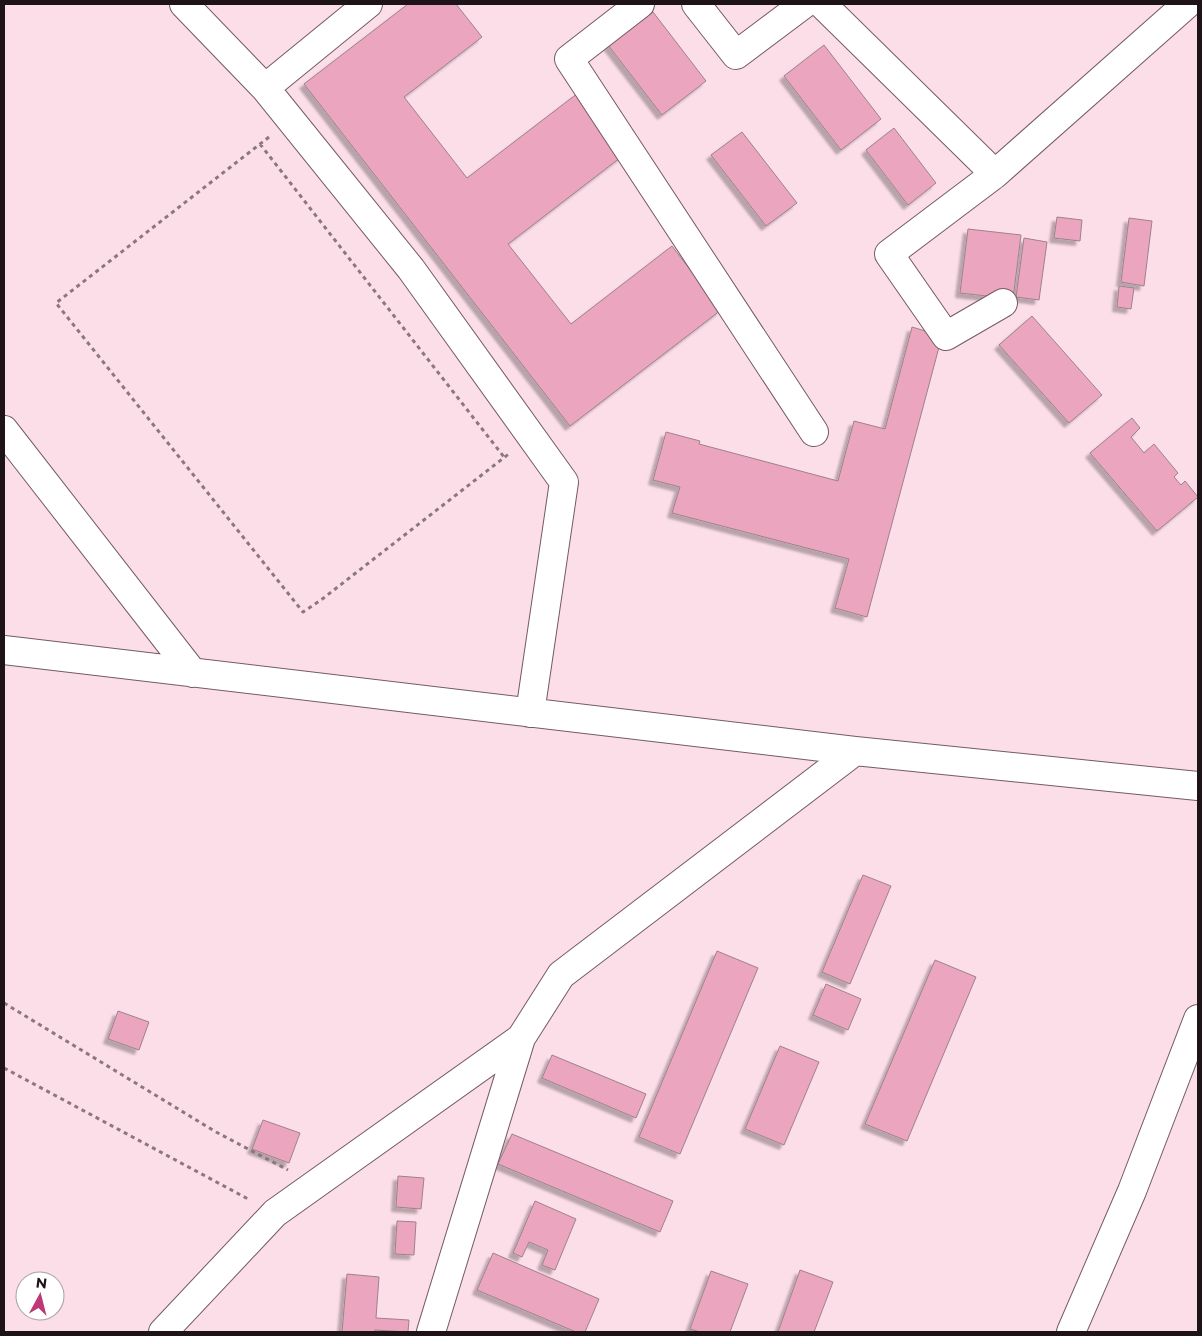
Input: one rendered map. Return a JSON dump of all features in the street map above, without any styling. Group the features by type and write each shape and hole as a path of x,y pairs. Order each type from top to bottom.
{"street":[{"path":"184,4 265,88 411,269 564,482 530,713"},
{"path":"265,88 368,4"},
{"path":"640,4 569,58 814,432"},
{"path":"696,4 736,55 804,4"},
{"path":"822,4 995,174"},
{"path":"1003,303 946,336 888,254 995,174 1187,4"},
{"path":"4,430 193,673"},
{"path":"4,650 855,751 1198,786"},
{"path":"431,1332 521,1038 561,975 855,751"},
{"path":"1071,1332 1132,1191 1198,1019"},
{"path":"164,1332 275,1213 521,1038"}],"path":[{"path":"291,120 56,303 303,612 531,436"},
{"path":"260,144 504,457"},
{"path":"4,1003 216,1132 316,1184"},
{"path":"4,1068 275,1213"}],"building":[{"path":"408,4 456,4 482,37 404,97 467,178 578,93 625,154 508,244 571,324 672,246 721,310 570,426 304,84"},
{"path":"653,12 706,81 662,115 608,45"},
{"path":"824,45 881,119 841,150 784,76"},
{"path":"894,128 936,183 908,205 866,150"},
{"path":"742,132 797,203 766,226 711,155"},
{"path":"1057,217 1082,220 1080,241 1054,238"},
{"path":"1129,218 1152,221 1144,286 1121,282"},
{"path":"968,229 1021,235 1013,299 960,293"},
{"path":"1024,238 1047,242 1039,300 1016,297"},
{"path":"1119,286 1134,288 1131,309 1117,307"},
{"path":"1032,316 1102,395 1069,423 999,345"},
{"path":"912,327 942,336 867,617 835,608 849,559 672,513 680,487 653,480 666,432 700,441 699,444 838,481 854,421 885,429"},
{"path":"1132,418 1140,428 1131,437 1144,453 1154,444 1178,473 1174,477 1181,485 1185,481 1198,497 1157,531 1090,453"},
{"path":"863,875 891,886 850,984 822,972"},
{"path":"717,951 758,968 680,1154 639,1137"},
{"path":"935,960 976,977 907,1141 865,1124"},
{"path":"826,984 861,999 848,1030 813,1015"},
{"path":"118,1011 149,1022 139,1050 108,1039"},
{"path":"780,1046 819,1062 784,1145 745,1129"},
{"path":"552,1055 646,1094 636,1118 542,1078"},
{"path":"263,1120 300,1133 289,1163 252,1149"},
{"path":"512,1134 673,1201 660,1232 498,1164"},
{"path":"398,1176 424,1178 421,1209 396,1207"},
{"path":"535,1201 576,1219 555,1270 542,1265 548,1250 529,1242 522,1257 513,1253"},
{"path":"397,1221 416,1222 414,1255 395,1254"},
{"path":"493,1253 599,1299 585,1332 576,1332 477,1290"},
{"path":"800,1270 833,1282 814,1332 778,1332"},
{"path":"711,1271 748,1284 730,1332 700,1332 690,1329"},
{"path":"347,1274 379,1277 376,1318 409,1320 408,1332 375,1330 375,1332 342,1332"}]}
